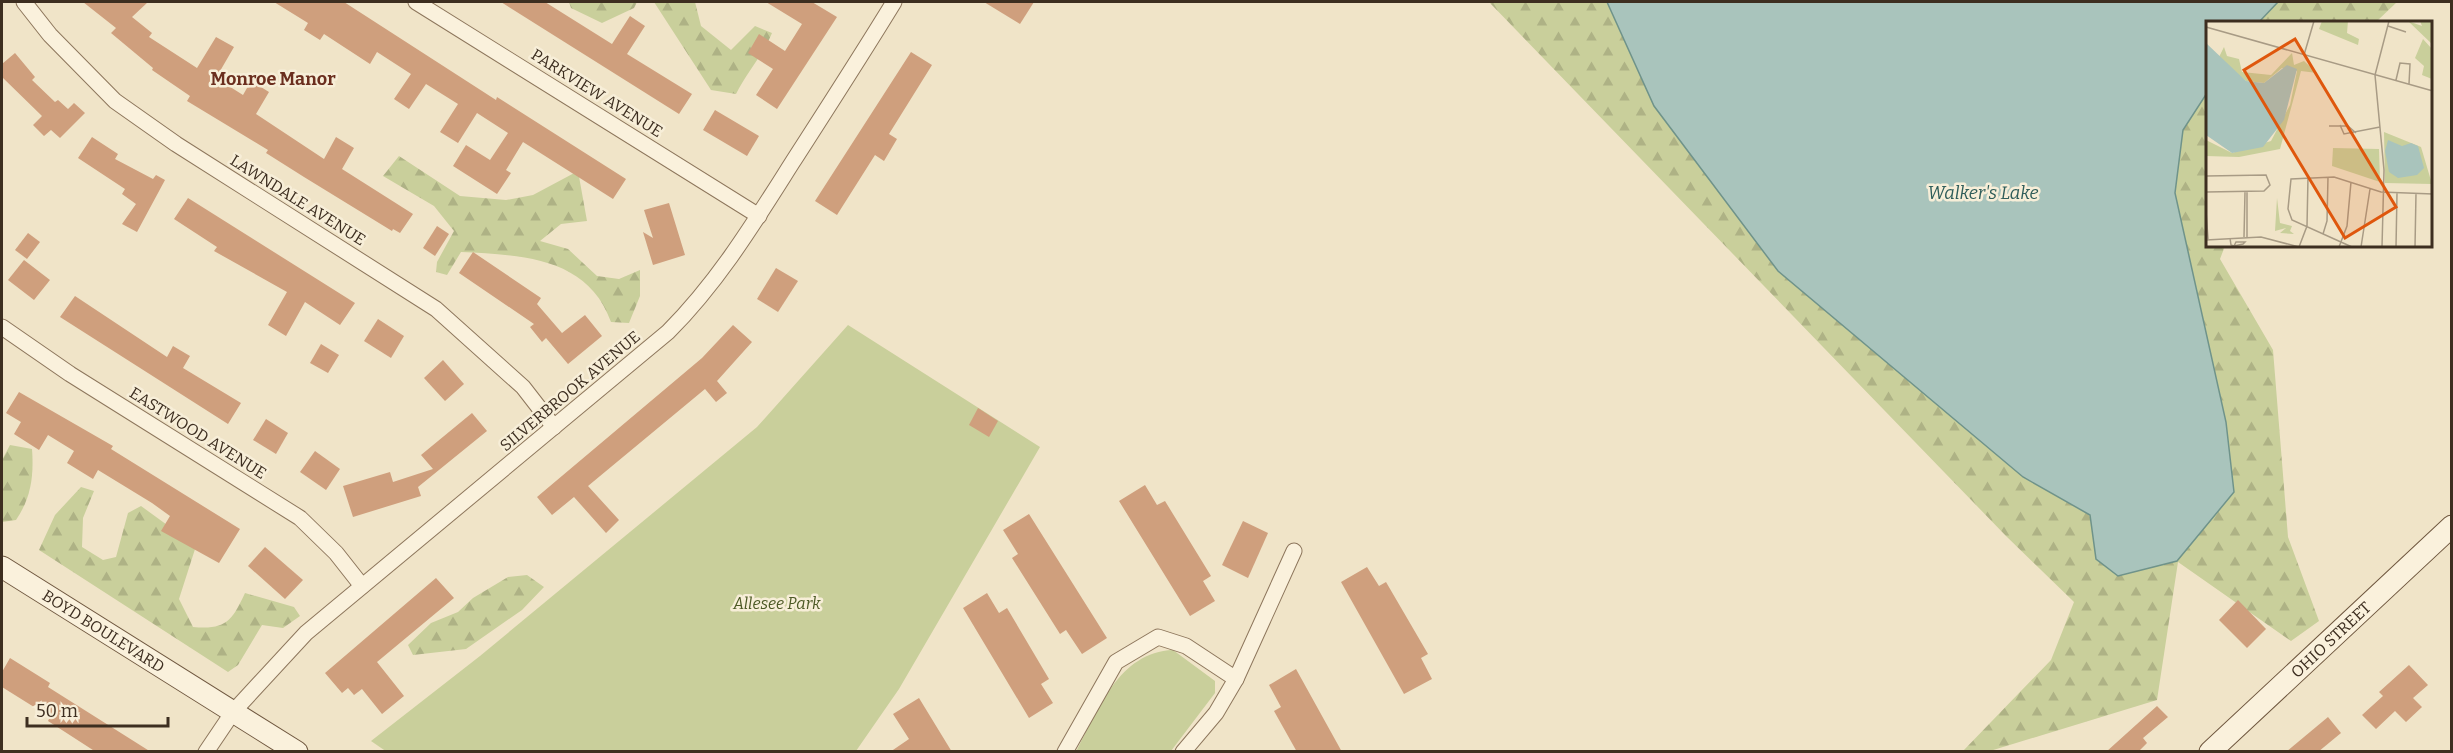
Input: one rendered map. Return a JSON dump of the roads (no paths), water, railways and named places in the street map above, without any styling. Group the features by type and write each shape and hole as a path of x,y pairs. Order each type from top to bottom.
{"street":[{"name":"LAWNDALE AVENUE","path":"24,2 50,35 115,101 176,144 436,309 523,387 554,427"},
{"name":"PARKVIEW AVENUE","path":"416,2 759,216"},
{"name":"SILVERBROOK AVENUE","path":"206,752 233,711 306,633 668,332 693,307 717,278 759,216 891,3"},
{"name":"EASTWOOD AVENUE","path":"2,327 70,374 300,518 336,553 362,586"},
{"name":"OHIO STREET","path":"2218,749 2451,526"},
{"path":"1183,752 1216,713 1236,679 1294,550"},
{"name":"BOYD BOULEVARD","path":"2,567 297,752"},
{"path":"1065,752 1116,662 1158,637 1186,646 1236,679"}],"water":[{"name":"Walker's Lake","path":"1607,2 2278,2 2260,21 2206,21 2206,95 2183,130 2175,193 2226,422 2234,492 2177,561 2118,576 2096,559 2090,515 2023,477 1778,271 1654,106"}],"district":[{"name":"Monroe Manor","path":"273,79"}],"park label":[{"name":"Allesee Park","path":"777,603"}]}
